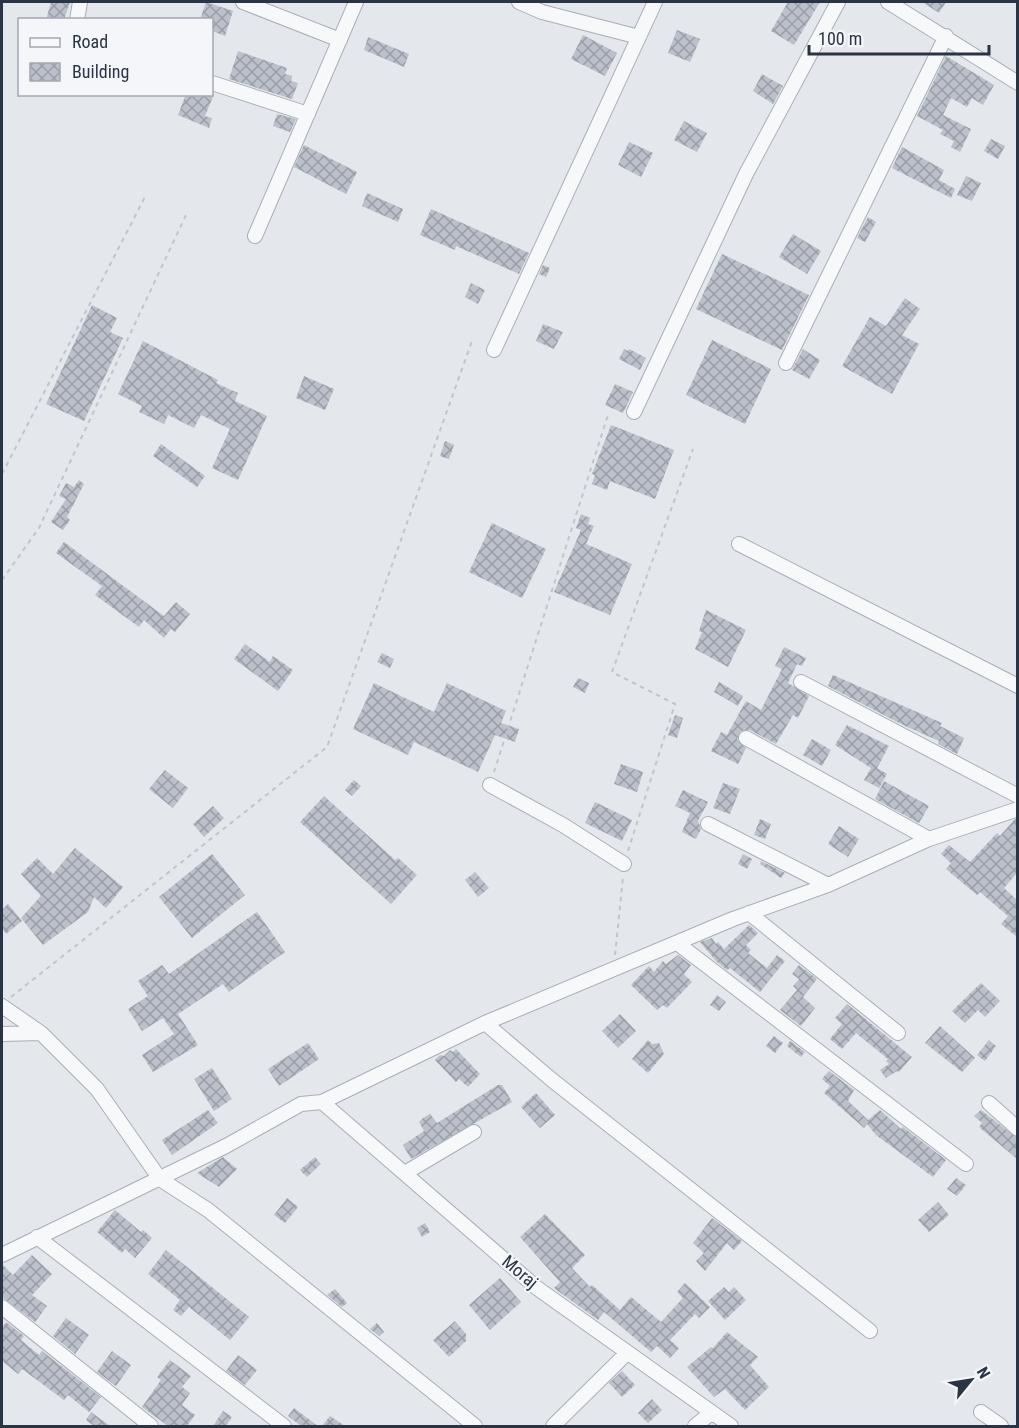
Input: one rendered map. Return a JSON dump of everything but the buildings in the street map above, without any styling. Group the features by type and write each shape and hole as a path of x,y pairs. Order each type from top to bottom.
{"street":[{"path":"77,18 80,2"},
{"path":"243,2 340,40"},
{"path":"255,236 356,2"},
{"path":"519,2 545,7 639,37"},
{"path":"494,350 655,2"},
{"path":"634,412 746,174 838,2"},
{"path":"888,2 946,36 1017,83"},
{"path":"786,363 946,36"},
{"path":"213,83 308,114"},
{"path":"739,544 1017,686"},
{"path":"801,682 1017,796"},
{"path":"746,738 929,839"},
{"path":"490,785 624,864"},
{"path":"2,1255 226,1146 301,1104 322,1102 484,1023 750,913 828,885 929,839 1017,809"},
{"path":"708,824 828,885"},
{"path":"750,913 898,1033"},
{"path":"677,943 966,1164"},
{"path":"6,1002 97,1089 160,1179 208,1210 475,1426"},
{"path":"484,1023 552,1080 870,1331"},
{"path":"2,1034 41,1033"},
{"name":"Moraj","path":"322,1102 537,1287 731,1426"},
{"path":"989,1103 1017,1129"},
{"path":"405,1173 474,1132"},
{"path":"37,1237 284,1426"},
{"path":"2,1307 152,1426"},
{"path":"553,1426 627,1353"},
{"path":"981,1412 1001,1426"},
{"path":"695,1426 711,1413"}],"path":[{"path":"2,474 146,195"},
{"path":"2,580 39,528 186,215"},
{"path":"6,1002 327,747 472,341"},
{"path":"490,785 608,415"},
{"path":"614,970 624,864 675,704 612,672 693,449"}]}
